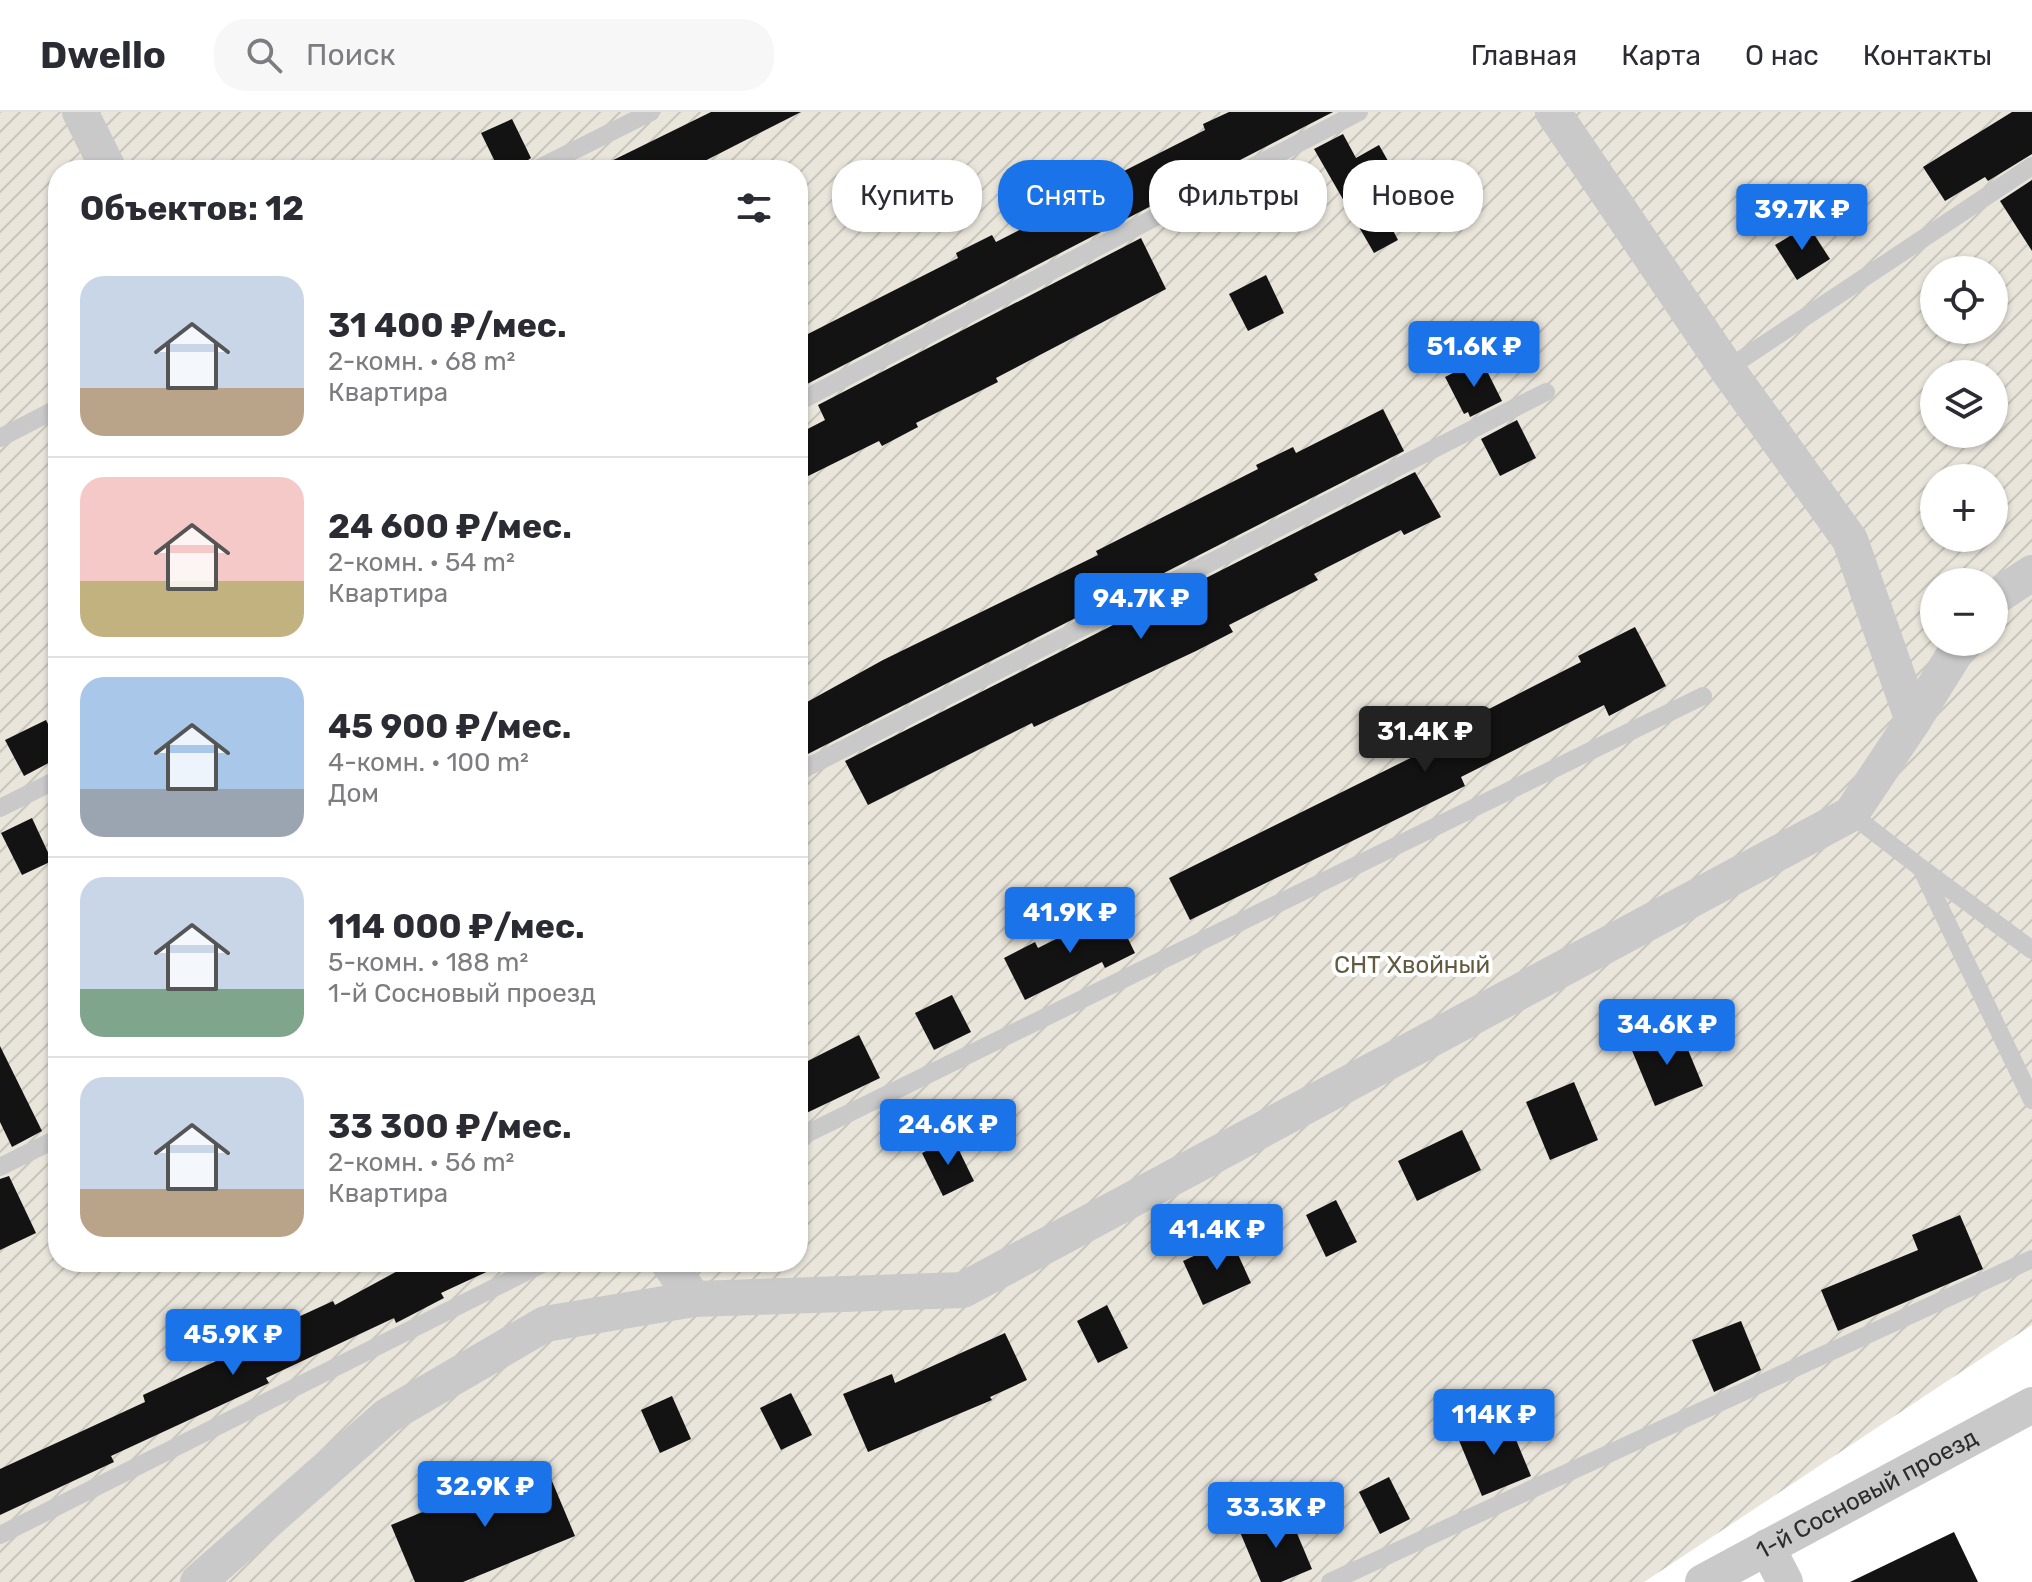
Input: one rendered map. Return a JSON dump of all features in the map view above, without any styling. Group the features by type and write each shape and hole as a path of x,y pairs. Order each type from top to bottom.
{"street":[{"path":"80,112 104,160"},
{"path":"1553,112 1727,369 1850,540 1913,721"},
{"path":"2008,589 2032,573"},
{"path":"198,1582 387,1416 545,1324 694,1299 963,1290 1851,814 1953,656"},
{"path":"675,1272 694,1299"},
{"name":"1-й Сосновый проезд","path":"1703,1582 2032,1405"},
{"path":"1767,1547 1785,1582"}],"lane":[{"path":"555,160 651,112"},
{"path":"808,397 1359,112"},
{"path":"1727,369 2032,166"},
{"path":"808,767 1546,392"},
{"path":"0,438 48,413"},
{"path":"808,1133 1703,696"},
{"path":"0,808 48,784"},
{"path":"1851,814 2032,950"},
{"path":"1921,868 2032,1100"},
{"path":"0,1167 48,1143"},
{"path":"1330,1582 2032,1259"},
{"path":"0,1535 526,1272"}],"green space":[{"name":"СНТ Хвойный","path":"0,112 2032,112 2032,1325 1644,1582 0,1582"}],"building":[{"path":"711,112 801,112 707,160 613,160"},
{"path":"1229,112 1333,112 1240,160 1149,160 1149,207 1133,215 1133,166 1205,130 1203,124"},
{"path":"2012,112 2032,112 2032,154 1988,181 1985,177 1945,201 1923,167"},
{"path":"512,119 531,158 494,160 481,133"},
{"path":"1343,134 1356,158 1379,145 1388,160 1343,160 1343,199 1327,172 1327,160 1320,160 1314,149"},
{"path":"2032,180 2032,251 2000,201"},
{"path":"1808,225 1830,259 1797,280 1775,245"},
{"path":"1016,232 1101,232 808,383 808,334 958,258 956,253 992,235 996,242"},
{"path":"1362,232 1394,232 1398,240 1374,253"},
{"path":"1141,238 1166,289 996,378 998,382 916,423 918,427 882,446 879,441 808,476 808,429 825,420 818,405"},
{"path":"1266,275 1284,313 1248,331 1229,294"},
{"path":"1481,359 1502,401 1470,417 1468,412 1464,414 1445,377"},
{"path":"1383,409 1404,451 808,754 808,701 883,660 1098,555 1096,551 1258,469 1256,465 1293,447 1296,453"},
{"path":"1517,420 1536,458 1500,476 1481,439"},
{"path":"1415,472 1441,517 1404,535 1401,530 1314,574 1318,580 1229,625 1233,632 1196,651 1034,727 1032,723 868,805 845,761"},
{"path":"1635,627 1666,686 1609,716 1604,705 1461,777 1465,786 1190,920 1169,878 1491,718 1487,710 1581,662 1578,656"},
{"path":"46,720 48,763 24,776 5,740"},
{"path":"32,818 48,852 48,863 22,875 1,833"},
{"path":"1114,910 1135,953 1105,968 1102,962 1025,1000 1004,958 1035,942 1038,948"},
{"path":"952,995 971,1032 934,1050 915,1013"},
{"path":"1679,1028 1703,1086 1655,1106 1631,1048"},
{"path":"859,1035 880,1078 808,1112 808,1061"},
{"path":"0,1046 42,1131 12,1147 0,1122"},
{"path":"1574,1082 1598,1140 1550,1160 1526,1102"},
{"path":"1462,1130 1481,1170 1417,1201 1398,1161"},
{"path":"953,1138 974,1181 943,1196 922,1153"},
{"path":"9,1176 36,1233 0,1250 0,1179"},
{"path":"1336,1200 1357,1242 1326,1257 1306,1215"},
{"path":"1960,1215 1983,1269 1838,1331 1821,1290 1918,1250 1912,1235"},
{"path":"1231,1239 1251,1283 1203,1305 1183,1261"},
{"path":"396,1272 486,1272 441,1293 444,1298 396,1323 394,1318 266,1378 269,1383 111,1456 114,1462 0,1515 0,1469 145,1402 143,1395 298,1323 296,1318 333,1301 335,1305"},
{"path":"1107,1305 1128,1348 1098,1363 1077,1321"},
{"path":"1741,1321 1761,1370 1714,1392 1692,1340"},
{"path":"1005,1333 1027,1380 990,1397 992,1400 868,1452 843,1394 892,1374 895,1383"},
{"path":"791,1393 812,1435 781,1450 760,1408"},
{"path":"672,1396 691,1439 660,1453 641,1410"},
{"path":"1507,1418 1531,1476 1482,1496 1458,1438"},
{"path":"544,1462 575,1536 463,1582 415,1582 391,1525"},
{"path":"1389,1477 1410,1519 1380,1534 1359,1492"},
{"path":"1288,1512 1312,1569 1281,1582 1261,1582 1240,1532"},
{"path":"1954,1532 1978,1582 1850,1582"}]}
